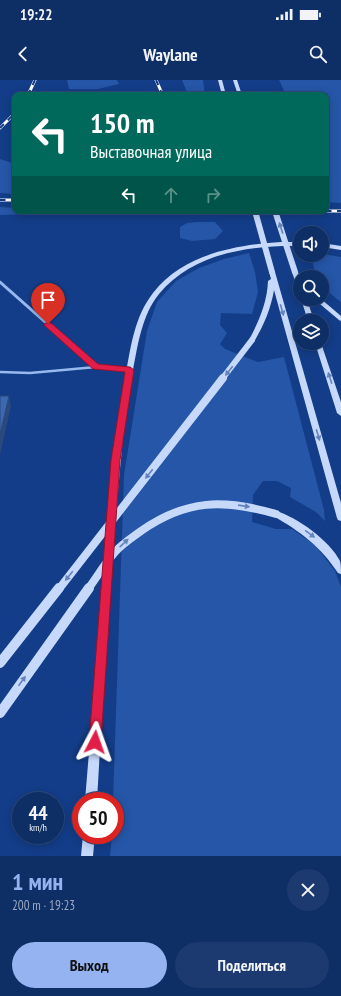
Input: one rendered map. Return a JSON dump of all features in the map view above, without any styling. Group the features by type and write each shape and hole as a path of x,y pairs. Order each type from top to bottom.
{"main road":[{"path":"220,80 223,92"},
{"path":"235,80 239,92"},
{"path":"256,214 341,518"},
{"path":"276,214 294,270"},
{"path":"92,792 116,460 130,370 137,334 144,314 149,303 158,291 170,279 187,267 224,252 270,245 293,244"},
{"path":"329,246 341,248"},
{"path":"0,663 102,535 252,340 267,310 271,293 272,272"},
{"path":"325,306 341,320"},
{"path":"320,350 341,413"},
{"path":"0,713 115,552 134,534 170,513 193,506 214,504 236,504 258,508 276,514 296,524 315,538 332,555 341,570"},
{"path":"87,856 88,844"}],"street":[{"path":"0,282 96,367 130,370"}],"lane":[{"path":"0,372 30,373 96,367"}],"shaded area":[{"path":"67,80 117,80 119,84 98,89 69,89"},
{"path":"182,80 203,80 205,92 187,92"},
{"path":"279,80 341,80 341,203 329,202 329,92 285,92"},
{"path":"0,159 12,163 12,194 0,193"},
{"path":"0,207 12,208 12,214 36,214 0,215"},
{"path":"215,222 223,231 215,239 192,241 180,238 180,227 187,223"},
{"path":"249,253 255,272 258,292 252,314 221,313 220,325 227,333 220,344 225,349 258,362 284,357 324,510 325,521 316,512 290,497 291,488 277,481 263,481 253,495 252,522 276,529 292,529 315,545 335,571 341,587 341,856 110,856 111,844 124,844 124,792 113,792 124,475 147,331 157,302 176,281 199,268 224,259"},
{"path":"329,255 341,257 341,302 329,292 329,270 314,270 313,262 329,262"}],"building":[{"path":"0,396 9,396 0,435"}],"railway":[{"path":"29,92 35,80"},
{"path":"156,80 161,91"},
{"path":"0,128 12,116"},
{"path":"0,200 12,200"},
{"path":"329,211 341,211"}],"route":[{"path":"48,324 96,367 130,370 116,460 95,742"}]}
